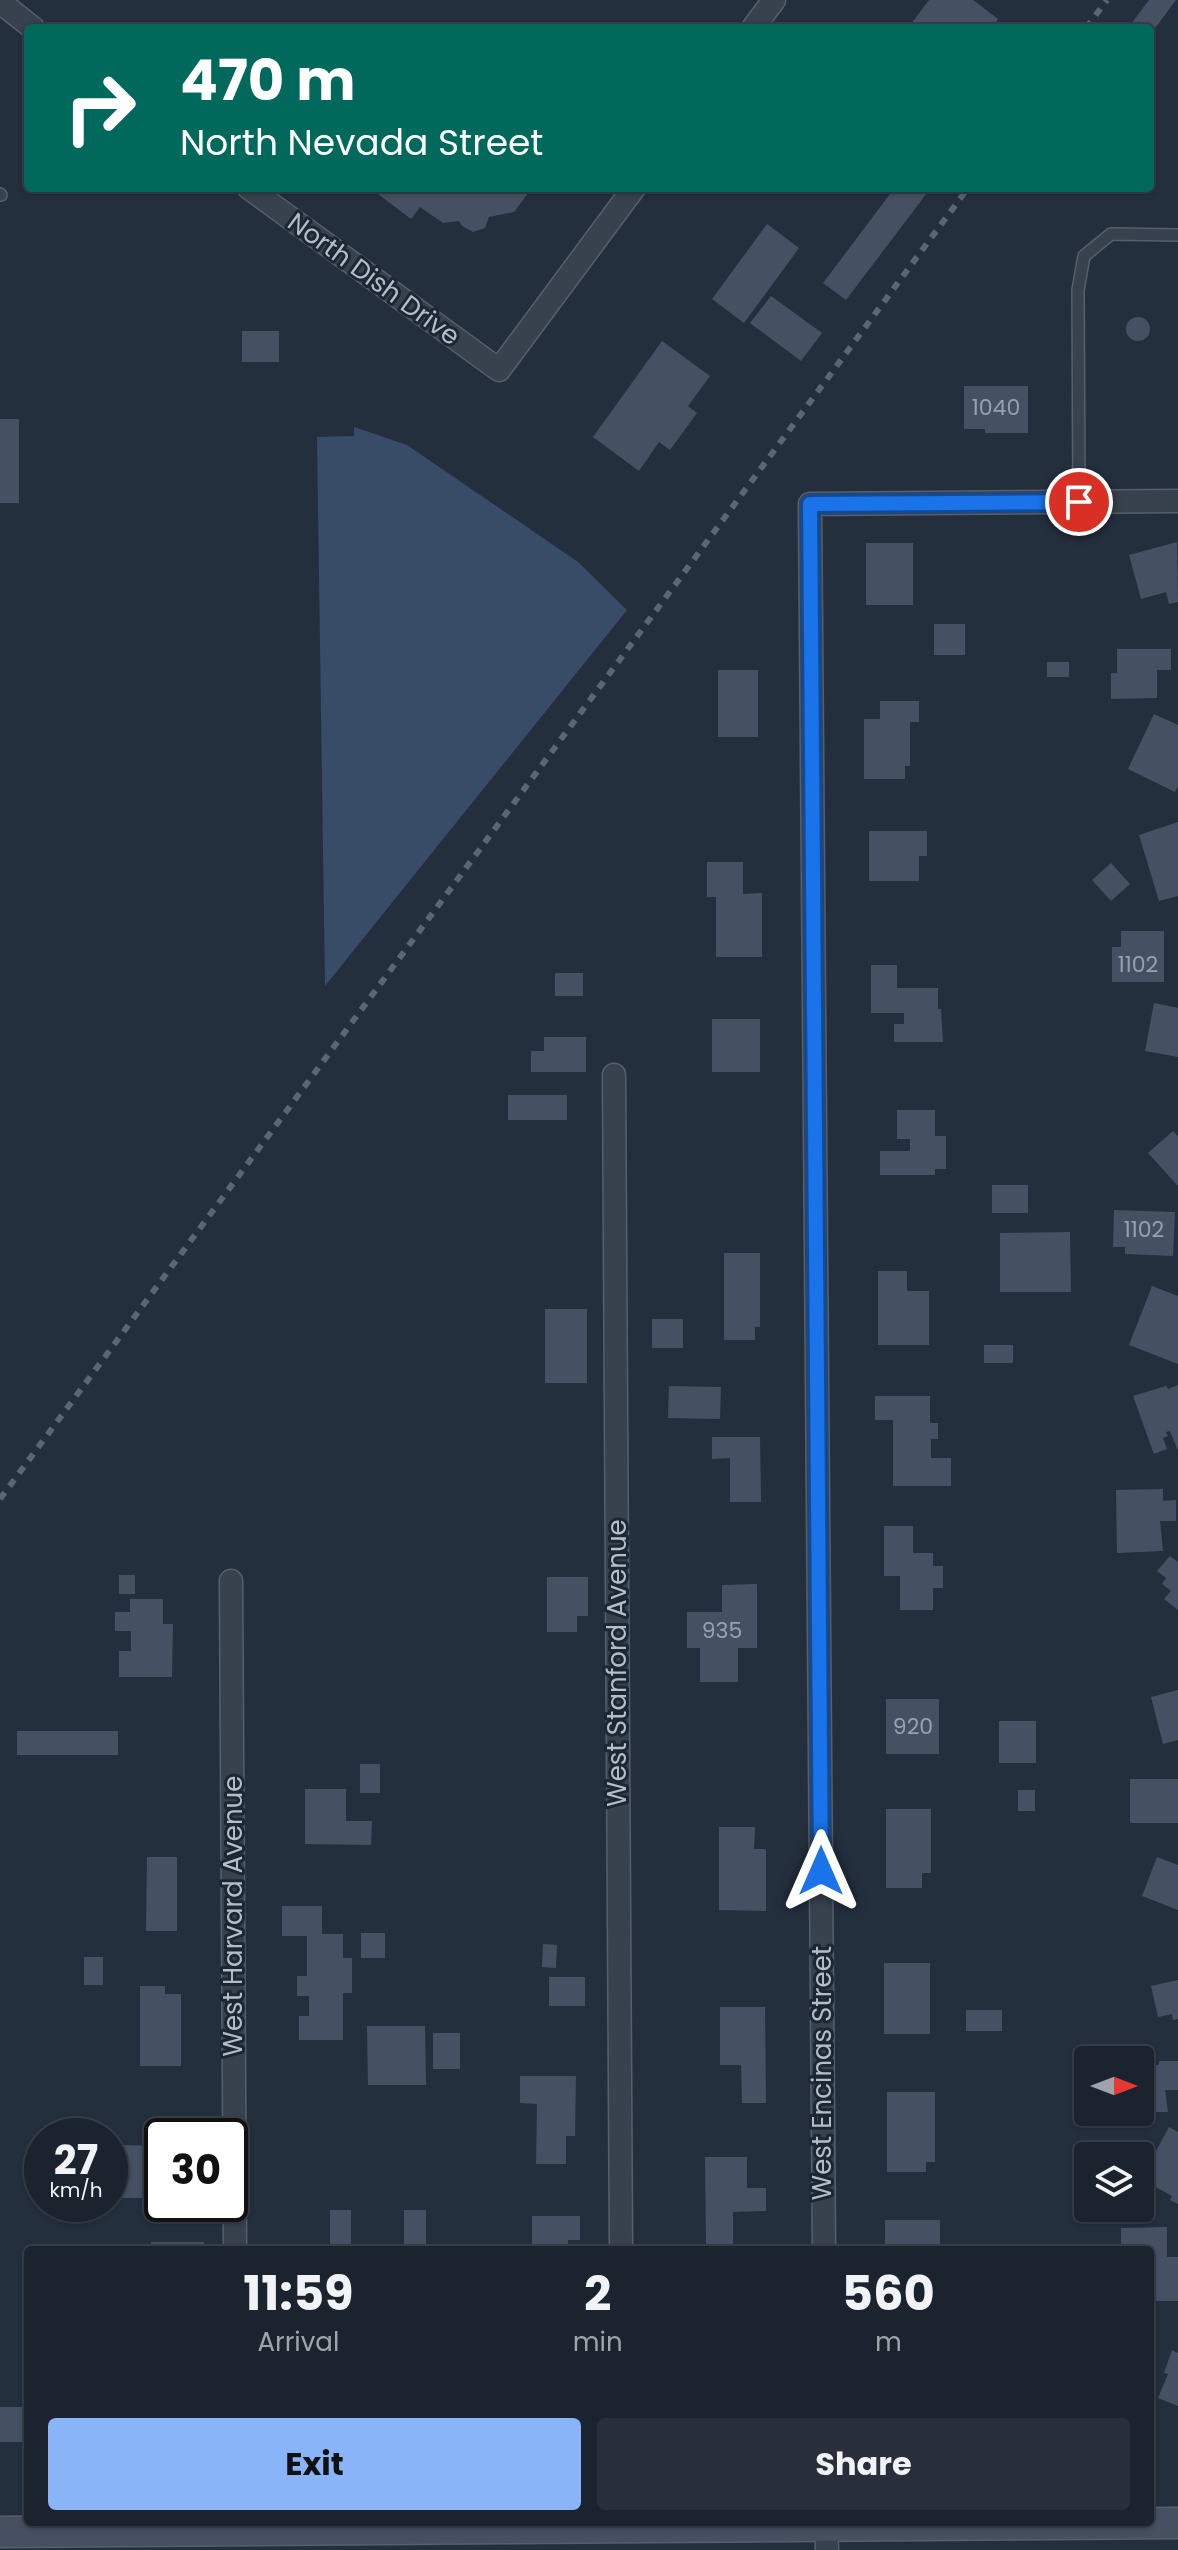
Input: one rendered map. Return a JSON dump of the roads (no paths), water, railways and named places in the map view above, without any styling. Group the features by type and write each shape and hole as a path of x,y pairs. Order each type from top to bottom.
{"main road":[{"path":"1154,2524 1178,2523"},
{"path":"0,2532 236,2526"},
{"path":"648,2526 826,2533 1072,2526"}],"street":[{"path":"756,24 774,0"},
{"path":"0,2 28,24"},
{"name":"North Dish Drive","path":"254,192 499,370 631,192"},
{"path":"1079,502 1178,501"},
{"name":"West Encinas Street","path":"824,2246 810,504 1079,502"},
{"name":"West Stanford Avenue","path":"614,1075 621,2246"},
{"name":"West Harvard Avenue","path":"231,1581 235,2246"}],"lane":[{"path":"1079,502 1078,290 1084,256 1111,234 1178,235"}],"water":[{"path":"354,427 407,445 578,562 627,610 325,986 317,437 354,436"}],"railway":[{"path":"1089,24 1107,0"},
{"path":"0,1499 965,192"}]}
